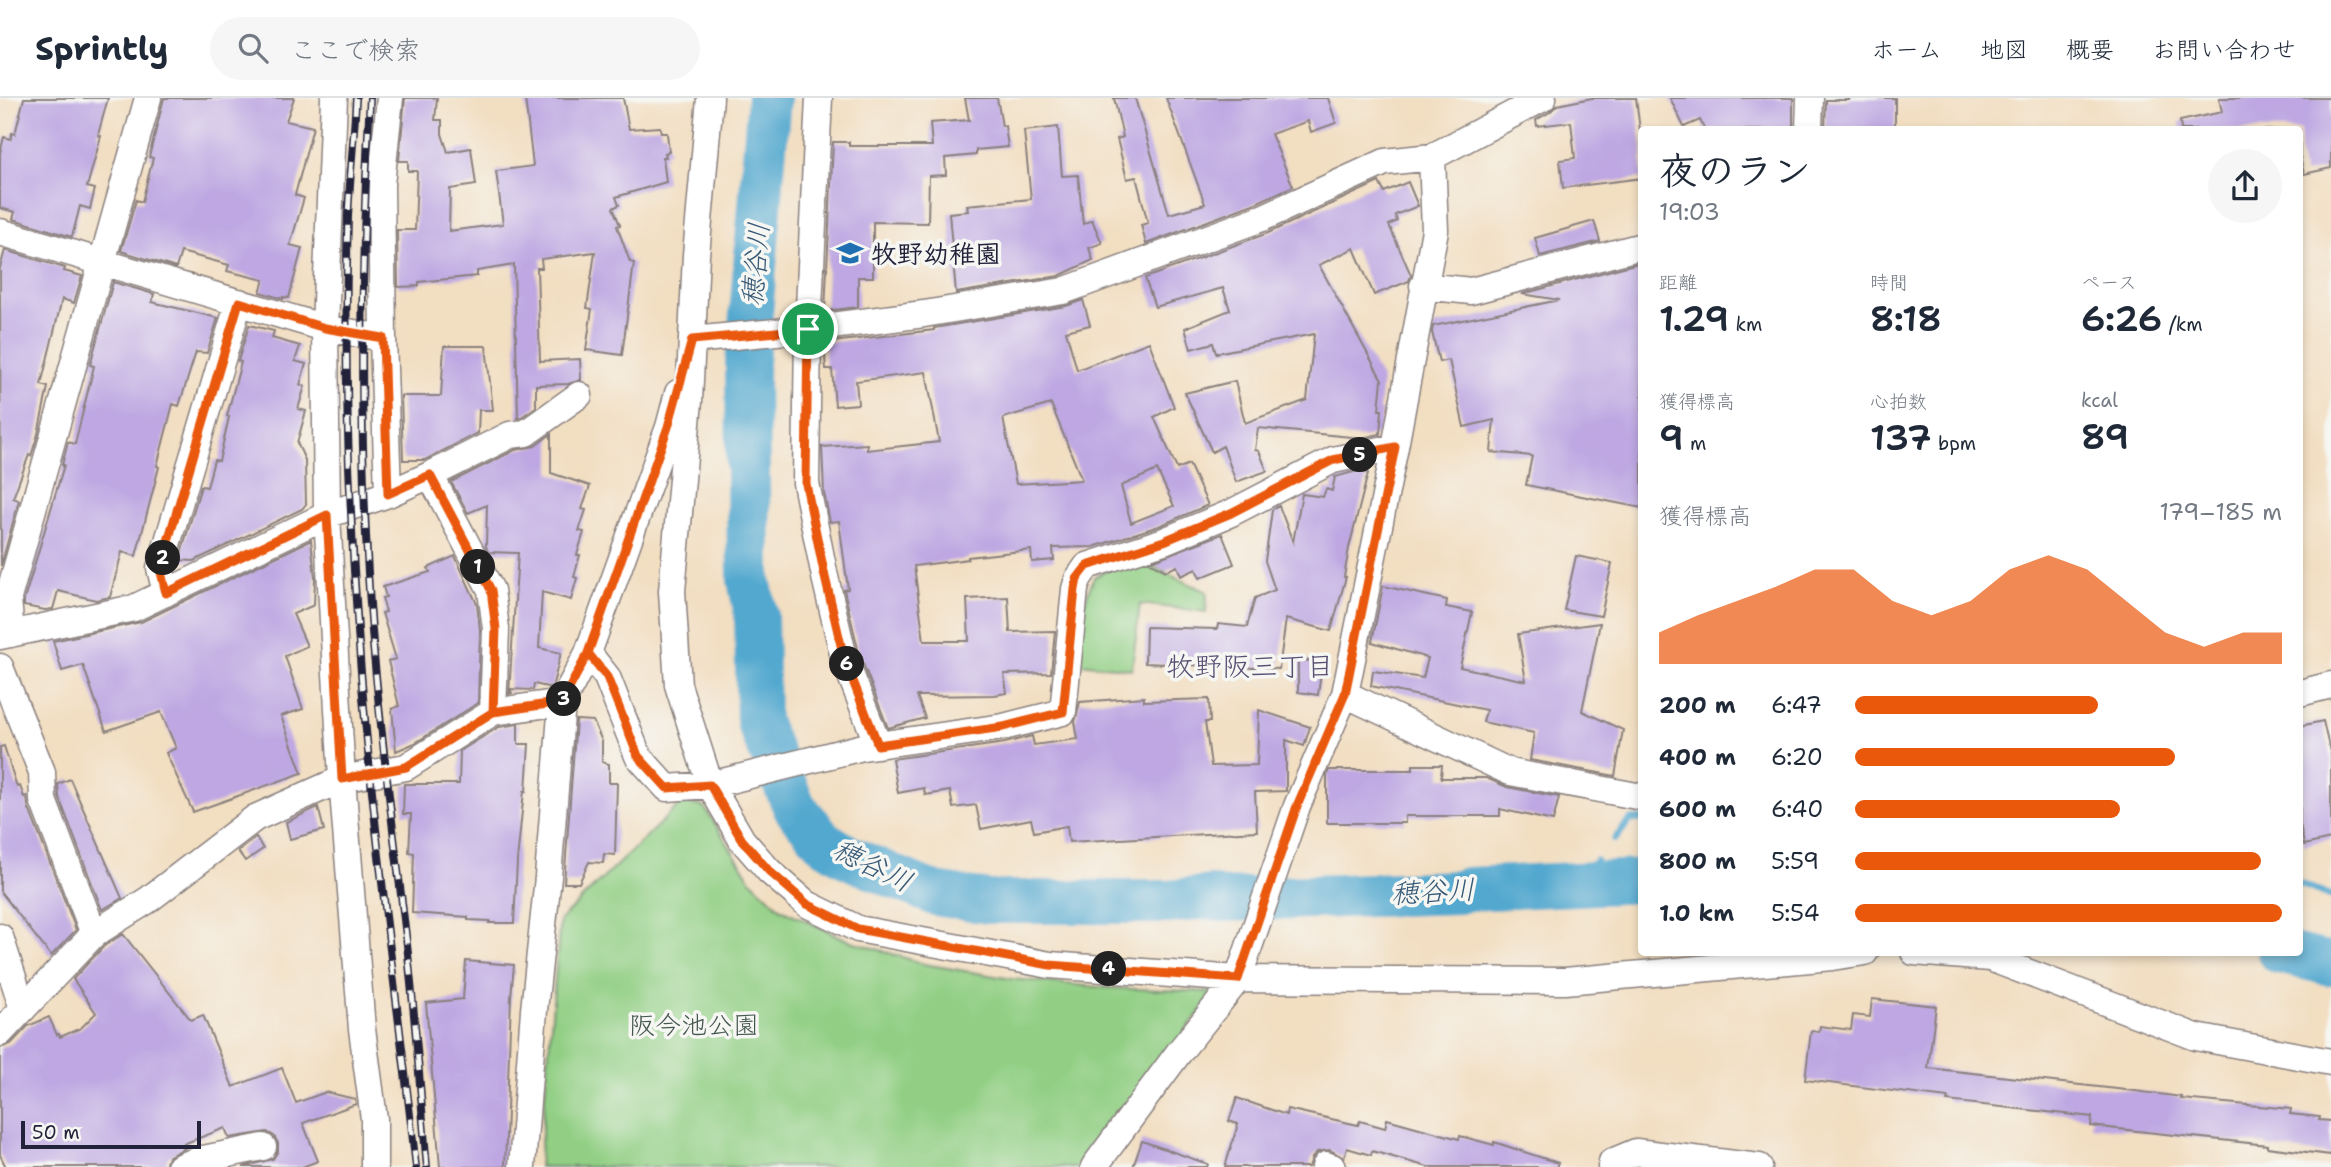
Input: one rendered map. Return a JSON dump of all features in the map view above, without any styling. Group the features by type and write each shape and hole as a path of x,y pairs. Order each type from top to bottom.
{"street":[{"path":"148,98 4,593 5,635 134,608 327,515 388,494 510,435 526,433 579,395"},
{"path":"334,98 325,328 327,515 342,779 362,1028 374,1119 374,1167"},
{"path":"388,494 381,185 390,98"},
{"path":"710,98 698,339 689,401 672,591 678,685 710,785 742,840 769,871 807,904 858,929 1050,965 1238,979 1565,981 1839,956"},
{"path":"819,98 806,329 806,484 844,658 871,746"},
{"path":"698,339 924,314 1063,291 1262,218 1385,162 1432,158 1544,98"},
{"path":"1809,126 1810,98"},
{"path":"1094,1167 1180,1051 1238,979 1297,806 1345,694 1436,230 1432,158"},
{"path":"0,232 325,328 383,338"},
{"path":"1423,286 1471,290 1638,247"},
{"path":"166,593 160,568 239,302"},
{"path":"522,1167 562,702 588,653 698,339"},
{"path":"588,653 607,677 638,756 667,788 710,785 871,746 1003,727 1063,712 1075,589 1077,579 1087,566 1164,541 1231,513 1333,460 1395,447"},
{"path":"430,475 491,590 496,629 493,712"},
{"path":"0,667 42,772 43,800 94,934"},
{"path":"2303,691 2331,685"},
{"path":"1345,694 1510,772 1638,796"},
{"path":"0,1033 94,934 148,900 255,818 342,779 406,767 493,712 562,702"},
{"path":"0,937 23,1009"},
{"path":"1965,956 1990,958 2196,1037 2331,1062"},
{"path":"180,1167 198,1160 263,1147"},
{"path":"1611,1167 1612,1162 1636,1152 1759,1167"},
{"path":"1325,1167 1332,1167"}],"green space":[{"path":"1133,558 1207,592 1206,612 1140,604 1132,669 1080,663 1082,609 1094,577"},
{"name":"阪今池公園","path":"682,802 704,807 751,880 781,909 845,939 924,964 1012,979 1109,988 1215,992 1081,1167 539,1167 560,920"}],"building":[{"path":"24,98 108,98 87,187 95,189 90,209 80,206 72,237 13,219 15,212 0,208 0,153 4,137 11,139 12,133 15,134"},
{"path":"164,98 294,98 286,121 313,127 295,195 304,198 290,245 302,248 289,298 283,299 260,292 264,280 227,271 229,265 181,252 176,268 121,251 136,200 142,202 153,158 149,157"},
{"path":"405,98 437,98 435,120 442,120 442,134 448,152 471,148 476,185 450,189 449,231 503,224 496,171 533,166 525,98 623,98 629,129 660,127 661,133 667,133 669,152 663,157 666,182 616,197 619,205 613,208 630,262 634,263 622,355 586,350 592,309 587,308 595,252 541,259 542,268 537,268 540,361 580,359 581,380 568,384 536,385 536,407 520,418 514,265 477,271 477,276 398,287 397,230 415,230 417,171 408,171 408,161 399,161"},
{"path":"965,98 997,98 1008,147 976,150 976,155 945,158 946,175 929,176 928,223 873,222 873,277 858,277 858,307 825,311 833,142 849,142 849,146 932,146 930,123 969,120"},
{"path":"1114,98 1135,98 1169,214 1205,204 1166,98 1328,98 1336,123 1311,132 1308,121 1271,134 1293,186 1256,203 1146,244 1141,225 1148,223 1136,177 1127,179 1117,139 1123,137"},
{"path":"1592,98 1636,98 1639,126 1638,179 1563,188 1560,160 1575,158 1571,122 1537,126 1536,120 1557,105"},
{"path":"1670,98 1793,98 1793,126 1703,126 1700,120 1684,126"},
{"path":"1895,98 1895,126 1825,126 1826,100"},
{"path":"2219,98 2331,98 2331,168 2304,174 2303,126 2181,126 2180,121 2222,112"},
{"path":"1058,127 1062,176 1078,175 1083,224 1092,220 1102,243 1089,248 1093,260 1059,276 956,293 949,213 968,211 967,205 1031,199 1024,131"},
{"path":"1379,182 1384,192 1408,182 1418,206 1395,215 1397,221 1389,225 1411,275 1409,281 1374,295 1354,248 1319,265 1382,380 1380,434 1362,438 1258,428 1255,450 1259,451 1267,471 1236,482 1223,446 1212,452 1185,393 1235,381 1245,423 1307,400 1314,334 1216,353 1213,343 1191,349 1185,328 1230,310 1223,288 1155,307 1145,278 1268,233"},
{"path":"1594,221 1600,241 1540,256 1535,238"},
{"path":"5,250 65,268 64,271 82,276 74,303 62,299 41,385 48,387 38,434 13,498 19,500 1,566 0,268"},
{"path":"1638,263 1638,507 1526,485 1532,456 1491,452 1494,420 1464,427 1449,360 1439,362 1433,326 1559,300 1522,294"},
{"path":"113,282 154,294 152,302 218,318 207,353 196,352 179,406 173,404 136,556 122,552 110,597 96,600 58,591 53,609 24,606 68,442 75,444 94,366 90,365"},
{"path":"1083,300 1090,325 1066,331 1077,370 1149,342 1174,407 1154,417 1177,469 1189,464 1208,505 1159,526 1093,547 1053,548 1054,560 1032,562 1031,550 914,566 924,641 969,641 967,599 1008,597 1010,632 1055,631 1051,673 1004,674 1007,693 917,696 925,718 888,728 859,653 844,590 848,589 839,521 830,522 824,493 822,447 867,444 867,450 939,442 926,372 856,381 858,404 835,406 832,369 826,369 824,343 934,330 1066,306","holes":["1051,404 1082,480 1016,484 1003,418","1157,470 1174,506 1131,523 1121,486"]},
{"path":"249,325 274,331 272,338 300,346 295,361 306,364 300,385 305,386 298,409 306,411 297,443 305,460 306,504 302,509 194,561 179,560 201,486 207,487 214,460 219,461 241,362 238,361"},
{"path":"444,346 486,346 493,410 479,410 478,433 425,460 403,460 401,396 441,396"},
{"path":"551,434 551,473 590,486 582,509 586,510 579,531 584,532 577,555 580,555 574,577 577,578 571,600 542,592 539,648 561,653 552,688 534,684 533,690 510,689 512,693 509,694 518,553 488,552 487,505 468,513 451,482 515,450 535,446"},
{"path":"1357,471 1368,473 1349,548 1346,577 1331,631 1286,619 1279,669 1145,663 1146,627 1217,629 1218,624 1247,627 1255,598 1275,590 1265,561 1272,510 1279,506 1293,542 1302,494 1323,497 1326,489 1332,491 1335,477"},
{"path":"1222,534 1234,564 1200,578 1196,569 1181,576 1177,566 1166,571 1149,562"},
{"path":"311,540 315,577 314,605 293,614 307,646 285,656 303,709 281,716 302,773 193,812 166,753 176,748 161,712 106,731 83,665 62,671 53,641 141,622"},
{"path":"455,556 477,604 480,630 478,703 415,743 396,751 392,709 399,706 388,661 396,659 382,613 386,612 382,598 386,597 383,587 430,572 428,568"},
{"path":"1576,556 1612,563 1601,616 1564,610"},
{"path":"1383,586 1447,600 1446,607 1472,612 1460,667 1526,681 1518,634 1600,623 1582,711 1623,730 1615,776 1530,760 1534,733 1483,722 1486,710 1371,686 1373,671 1423,678 1428,658 1372,642"},
{"path":"1298,659 1322,663 1318,695 1298,692"},
{"path":"1144,697 1144,701 1209,699 1210,722 1205,722 1211,766 1257,765 1259,710 1310,727 1304,746 1286,740 1286,791 1255,792 1257,831 1069,842 1067,826 1034,832 1031,819 981,829 976,805 953,808 950,791 925,795 924,788 898,793 892,759 1005,743 1032,736 1034,745 1078,739 1075,722 1080,702"},
{"path":"576,720 593,721 602,741 602,762 609,764 609,783 617,783 615,855 604,854 603,863 589,862 579,883 564,883"},
{"path":"2323,721 2331,756 2331,839 2304,845 2303,840 2303,725"},
{"path":"518,724 518,744 529,744 517,861 514,923 489,923 490,921 468,920 468,917 412,913 414,853 409,852 411,814 403,814 404,784 459,784 460,751 499,727"},
{"path":"4,746 17,787 20,786 24,797 27,796 28,806 76,930 51,956 0,891 0,747"},
{"path":"1413,765 1442,765 1441,778 1486,778 1507,787 1559,797 1553,821 1500,809 1500,816 1405,816 1405,823 1327,823 1329,770 1413,770"},
{"path":"70,779 122,898 102,910 59,797 58,784"},
{"path":"318,807 324,830 290,839 286,822"},
{"path":"256,837 263,849 245,861 238,851"},
{"path":"123,934 191,1020 203,1015 233,1087 282,1068 296,1103 326,1092 355,1099 356,1104 303,1123 318,1161 302,1167 243,1167 273,1159 278,1151 278,1143 274,1136 267,1132 229,1138 225,1128 183,1144 185,1148 168,1157 165,1167 6,1167 0,1155 0,1048 11,1044 28,1026 49,1017 60,1037 81,1028 96,1013 73,979 104,946"},
{"path":"466,961 514,965 505,1167 440,1167 426,1003 463,999"},
{"path":"1872,999 1936,1006 1928,1068 2135,1091 2182,1097 2181,1099 2291,1109 2290,1114 2331,1121 2331,1155 2267,1145 2091,1126 2092,1117 1947,1101 1948,1098 1805,1080 1811,1031 1819,1032 1820,1026 1851,1030 1853,1015 1870,1017"},
{"path":"1237,1098 1286,1115 1287,1109 1358,1125 1360,1121 1385,1128 1387,1119 1459,1139 1460,1136 1494,1145 1494,1142 1558,1163 1557,1167 1428,1167 1372,1151 1371,1155 1347,1148 1344,1158 1330,1150 1317,1152 1309,1167 1225,1167 1238,1124 1229,1121"},
{"path":"1142,1141 1208,1164 1207,1167 1133,1167"}],"waterway":[{"name":"穂谷川","path":"769,98 747,363 749,580 756,614 758,722 795,808 824,842 850,858 935,894 989,902 1169,902 1210,897 1221,900 1459,892 1467,889 1638,881"},
{"path":"1615,839 1630,820 1638,819"},
{"path":"1579,882 1596,861"},
{"path":"2303,885 2331,896"},
{"name":"穂谷川","path":"2296,956 2331,964"}],"railway":[{"path":"356,98 348,216 346,320 349,475 369,765 416,1167"},
{"path":"370,98 362,364 367,565 379,707 409,965 427,1167"}],"place":[{"name":"牧野幼稚園","path":"850,253"}],"district":[{"name":"牧野阪三丁目","path":"1250,666"}],"route":[{"path":"808,329 692,340 668,427 588,653 562,702 493,712 496,629 491,590 430,475 388,494 383,338 325,328 239,302 160,568 166,593 327,515 342,779 406,767 493,712 562,702 588,653 607,677 638,756 667,788 710,785 742,840 769,871 807,904 858,929 1050,965 1238,979 1297,806 1345,694 1395,447 1333,460 1231,513 1164,541 1087,566 1077,579 1075,589 1063,712 1003,727 878,745 844,658 806,484 808,329"}]}
